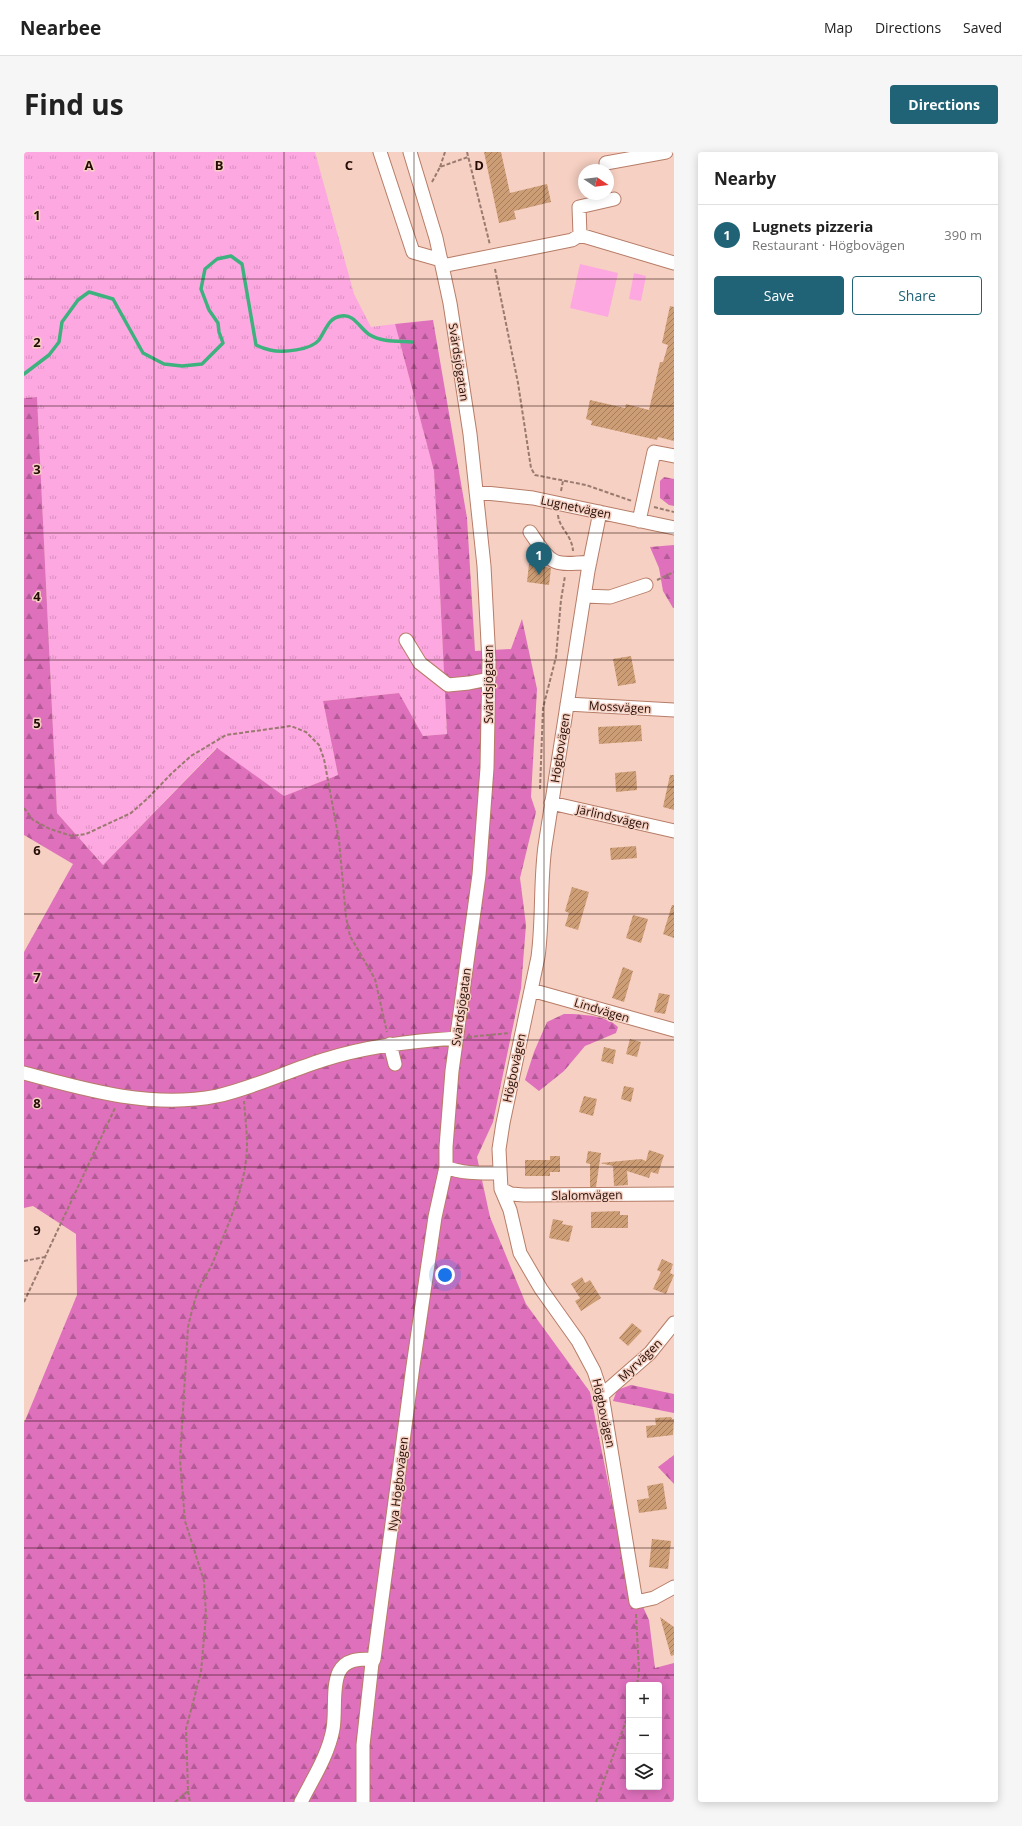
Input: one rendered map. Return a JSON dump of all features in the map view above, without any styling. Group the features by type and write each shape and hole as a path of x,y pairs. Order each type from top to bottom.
{"street":[{"path":"380,152 413,252 441,263 492,256 572,240 580,235 674,263"},
{"name":"Svärdsjögatan","path":"410,152 436,238 461,368 484,566 489,679 487,768 479,875 450,1094 446,1167"},
{"path":"606,162 666,152"},
{"path":"580,235 579,207 610,200"},
{"path":"639,520 654,452 674,456"},
{"name":"Lugnetvägen","path":"476,492 518,496 559,503 674,528"},
{"name":"Högbovägen","path":"600,512 584,596 543,858 541,934 503,1124 499,1149 499,1173 501,1189 510,1210 517,1242 527,1266 541,1289 578,1341 594,1371 602,1395 636,1602"},
{"path":"530,532 548,557 555,562 569,564 590,562"},
{"path":"584,596 610,597 646,585"},
{"path":"406,640 420,663 448,684 469,683 489,679"},
{"name":"Mossvägen","path":"567,704 674,710"},
{"name":"Järlindsvägen","path":"551,803 674,830"},
{"name":"Lindvägen","path":"531,990 674,1030"},
{"path":"24,1073 95,1092 152,1099 185,1099 217,1096 323,1060 390,1044 457,1038"},
{"path":"390,1044 395,1064"},
{"path":"446,1167 457,1171 499,1173"},
{"name":"Nya Högbovägen","path":"363,1802 363,1745 372,1663 374,1659 413,1366 435,1217 446,1167"},
{"name":"Slalomvägen","path":"501,1189 510,1194 524,1195 674,1194"},
{"name":"Myrvägen","path":"602,1395 650,1353 674,1323"},
{"path":"636,1602 654,1598 674,1587"},
{"path":"300,1802 329,1746 333,1728 336,1682 339,1671 347,1663 355,1659 374,1659"}],"path":[{"path":"440,167 445,152"},
{"path":"467,152 492,256 518,383 531,468 535,475 586,485 642,504 674,512"},
{"path":"540,791 543,708 556,657 563,580 573,554 573,547 569,535 557,517 563,481"},
{"path":"646,585 674,572"},
{"path":"24,808 33,820 50,829 72,836 86,834 131,813 191,756 226,735 291,726 306,732 319,745 324,759 339,840 346,917 350,936 375,980 390,1044"},
{"path":"457,1038 482,1037 522,1032"},
{"path":"190,1802 188,1791 186,1729 201,1672 206,1615 204,1581 185,1521 180,1460 188,1327 193,1306 239,1194 245,1170 248,1145 243,1088"},
{"path":"24,1302 121,1096"},
{"path":"24,1262 45,1257"},
{"path":"636,1602 639,1670 637,1682"},
{"path":"596,1802 627,1718"},
{"path":"175,1802 188,1791"}],"green space":[{"path":"24,152 315,152 354,294 371,327 395,324 434,471 447,734 423,736 399,693 323,701 338,775 284,796 216,748 103,865 57,813 37,397 24,398"},
{"path":"580,264 618,273 608,317 570,308"},
{"path":"634,273 646,276 641,301 629,299"},
{"path":"433,320 467,518 475,651 511,649 522,619 537,689 531,797 536,812 520,878 526,925 521,988 493,1122 477,1157 490,1217 526,1304 590,1392 625,1567 649,1620 655,1668 674,1663 674,1802 24,1802 24,1423 77,1295 76,1234 33,1206 24,1208 24,952 73,864 24,835 24,398 37,397 57,813 103,865 217,748 284,796 338,775 323,701 399,693 423,736 447,734 434,471 395,324"},
{"path":"664,477 674,479 674,506 669,505 660,498 660,481"},
{"path":"674,545 673,608 663,591 659,568 650,547"},
{"path":"564,1014 585,1015 600,1018 613,1023 618,1027 616,1033 585,1046 564,1071 539,1091 525,1080 534,1052 547,1022"},
{"path":"631,1385 674,1394 674,1413 613,1401 617,1390"},
{"path":"674,1455 674,1484 658,1467"}],"building":[{"path":"484,152 501,152 510,193 547,184 551,202 514,211 516,219 499,223"},
{"path":"670,306 674,307 674,441 658,437 657,440 591,425 592,421 586,419 590,400 625,408 626,404 649,410 660,362 663,362 668,345 662,343"},
{"path":"529,564 551,568 549,585 527,582"},
{"path":"631,656 636,683 618,686 613,659"},
{"path":"641,725 642,741 599,744 598,727"},
{"path":"636,771 637,790 616,792 615,773"},
{"path":"670,775 674,775 674,810 663,807"},
{"path":"636,846 637,858 611,860 610,848"},
{"path":"572,887 589,892 578,930 565,926 569,913 565,911"},
{"path":"672,905 674,905 674,938 663,934"},
{"path":"633,915 648,919 641,943 626,938"},
{"path":"623,967 633,971 624,1002 612,998"},
{"path":"659,993 670,995 665,1014 654,1012"},
{"path":"630,1039 641,1042 637,1057 626,1054"},
{"path":"604,1047 616,1050 613,1064 601,1061"},
{"path":"624,1086 634,1088 631,1102 621,1099"},
{"path":"584,1096 597,1099 593,1116 579,1112"},
{"path":"649,1150 664,1155 658,1174 651,1172 649,1178 627,1171 628,1185 614,1186 613,1166 600,1163 641,1159 646,1161"},
{"path":"588,1151 601,1153 596,1187 590,1187 590,1164 586,1163"},
{"path":"550,1156 560,1156 560,1172 550,1172 550,1176 525,1176 525,1160 550,1160"},
{"path":"620,1211 620,1215 628,1215 628,1228 591,1228 591,1212"},
{"path":"553,1219 563,1221 562,1224 573,1226 569,1242 549,1238"},
{"path":"662,1259 673,1264 670,1273 674,1275 666,1294 653,1289 661,1272 657,1270"},
{"path":"582,1277 585,1283 590,1280 601,1298 581,1311 575,1301 580,1298 571,1284"},
{"path":"632,1323 642,1331 628,1346 619,1338"},
{"path":"671,1417 674,1419 673,1435 647,1438 646,1426 656,1425 655,1418"},
{"path":"663,1483 667,1509 639,1513 637,1500 649,1498 647,1486"},
{"path":"652,1539 671,1541 668,1569 649,1567"},
{"path":"660,1617 674,1627 674,1655 671,1656"}],"waterway":[{"path":"24,374 49,355 59,342 62,322 78,300 89,292 113,299 143,353 164,364 182,366 202,364 223,343 219,332 218,323 209,310 201,289 205,269 217,259 231,256 242,264 256,345 264,349 282,351 296,350 310,346 319,340 333,319 341,316 350,317 366,332 379,339 412,342"}],"place":[{"name":"Lugnets pizzeria","path":"539,575"}]}
